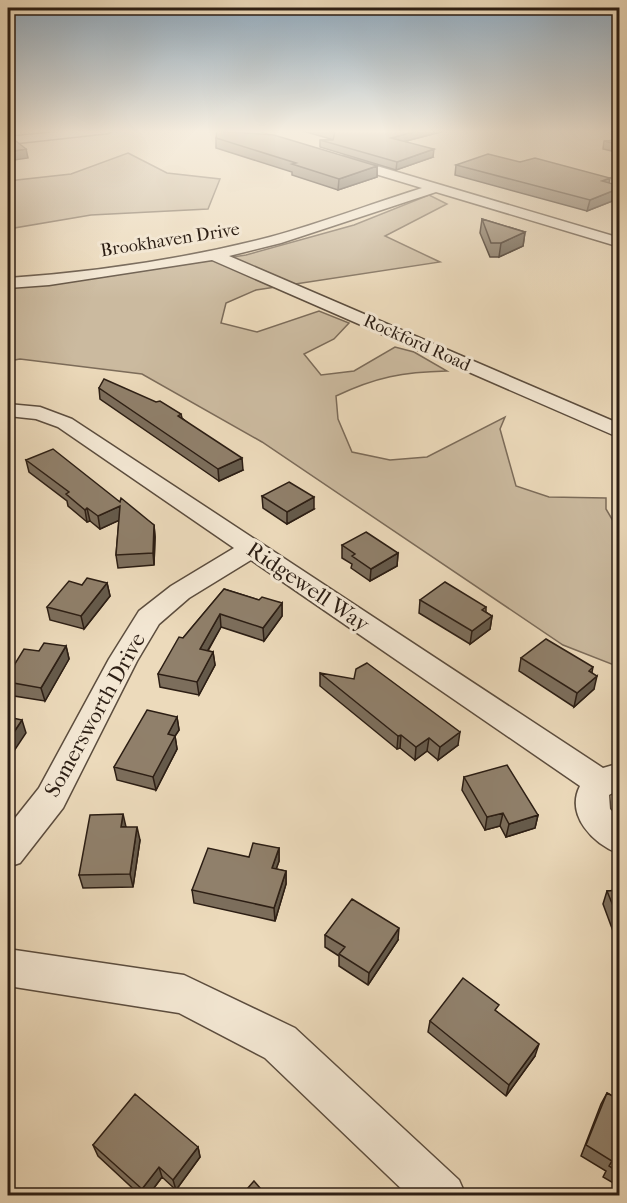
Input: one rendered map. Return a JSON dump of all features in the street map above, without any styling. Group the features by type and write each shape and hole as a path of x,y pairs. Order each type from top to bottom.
{"street":[{"path":"435,186 620,243"},
{"name":"Brookhaven Drive","path":"8,283 49,280 214,255 276,240 438,187"},
{"name":"Rockford Road","path":"214,255 620,432"},
{"name":"Ridgewell Way","path":"8,410 40,413 65,423 251,549 610,780"},
{"name":"Somersworth Drive","path":"8,852 51,798 123,659 149,618 180,592 251,549"},
{"path":"610,780 591,795 591,806 595,818 604,829 620,839"},
{"path":"8,968 184,994 280,1043 443,1196"}],"shaded area":[{"path":"8,186 217,186 208,209 91,215 8,229"},
{"path":"429,195 447,204 385,236 440,262 256,290 226,303 221,323 257,332 319,311 349,323 334,339 304,354 321,375 354,371 395,347 414,352 447,371 390,377 364,384 336,396 338,419 352,452 390,460 427,457 505,417 500,429 516,486 549,497 606,498 606,509 619,531 619,667 563,645 262,442 142,374 20,359 8,361 8,288 101,277 246,255 354,225"}],"building":[{"path":"537,186 620,186 590,200"},
{"path":"482,219 525,232 501,243 491,243"},
{"path":"104,379 156,402 160,401 181,414 178,416 242,458 218,469 99,388"},
{"path":"53,449 120,502 121,498 154,525 153,553 116,555 120,506 98,516 87,508 85,510 66,494 69,492 26,460"},
{"path":"289,482 314,497 287,512 262,496"},
{"path":"366,532 398,553 371,569 352,556 355,554 342,545"},
{"path":"87,578 107,583 81,616 47,607 69,581 82,585"},
{"path":"445,582 486,607 482,610 492,616 472,631 420,600"},
{"path":"224,589 259,600 262,597 282,603 263,628 220,614 200,649 213,652 197,682 158,674 179,637 183,638"},
{"path":"546,639 593,667 589,671 597,676 577,693 521,658"},
{"path":"44,643 66,646 41,688 8,682 8,675 24,649 39,651"},
{"path":"367,663 460,732 440,747 429,738 416,747 401,735 398,736 320,673 354,679 356,669"},
{"path":"147,710 177,717 168,734 175,736 153,777 114,767"},
{"path":"8,717 22,720 8,741"},
{"path":"507,765 538,815 509,824 503,813 487,817 464,777"},
{"path":"123,814 121,827 137,827 130,874 79,875 90,815"},
{"path":"253,843 279,848 272,868 286,871 274,908 192,890 208,848 249,857"},
{"path":"620,890 620,923 607,891"},
{"path":"352,899 399,928 369,973 339,954 345,947 325,935"},
{"path":"463,978 499,1005 495,1010 539,1044 509,1085 430,1021"},
{"path":"607,1093 620,1100 620,1173 609,1166 612,1161 586,1145"},
{"path":"135,1094 198,1147 173,1180 159,1167 142,1189 93,1145"},
{"path":"254,1181 267,1196 241,1196"}]}
